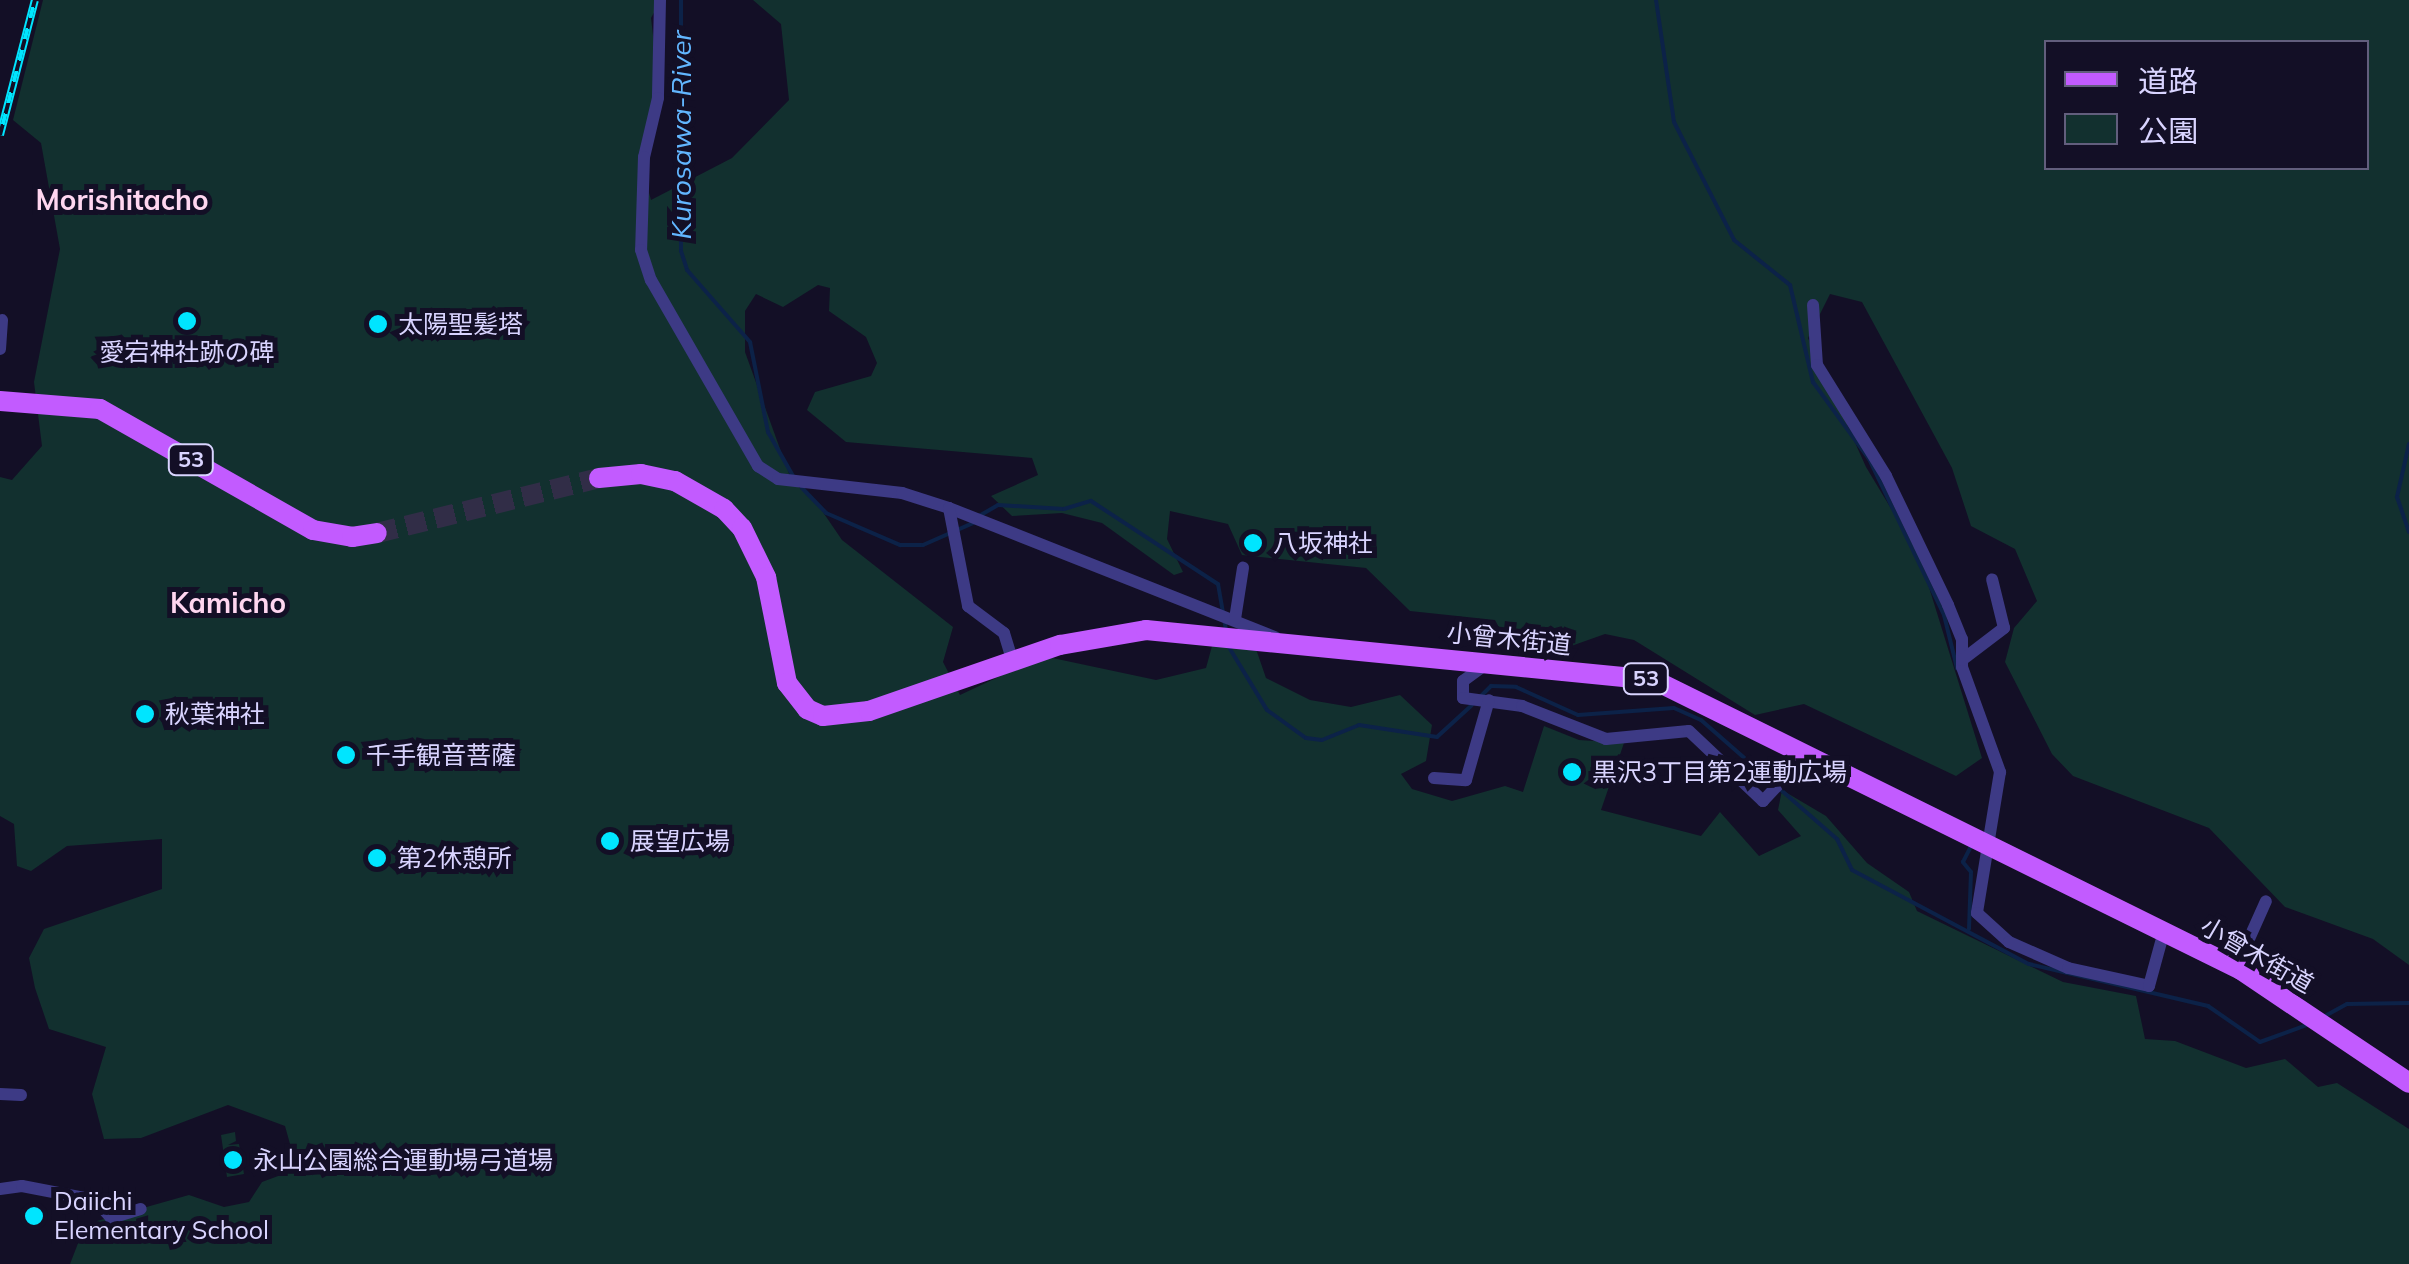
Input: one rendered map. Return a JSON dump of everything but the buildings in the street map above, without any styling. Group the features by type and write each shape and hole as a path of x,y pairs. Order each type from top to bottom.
{"main road":[{"name":"53","path":"0,401 100,409 313,530 352,537 377,533"},
{"name":"小曾木街道","path":"599,478 641,474 706,496 754,549 766,577 787,683 806,709 824,716 869,711 1012,660 1110,634 1225,624 1289,642 1654,680 2236,968 2408,1079"}],"street":[{"path":"660,0 658,98 644,157 642,250 650,280 707,370 744,448 758,466 788,480 902,493 949,508 1225,624 1243,568"},
{"path":"1813,306 1817,365 1886,476 1948,605 2000,772 1979,842 1977,913 2009,942 2068,968 2149,986 2164,931"},
{"path":"0,349 2,320"},
{"path":"949,508 968,606 1004,633 1012,660"},
{"path":"1962,660 2004,628 1992,579"},
{"path":"1490,662 1463,682 1460,692 1468,699 1522,706 1591,737 1690,731 1763,801 1804,756"},
{"path":"1434,778 1466,780 1488,700"},
{"path":"2236,968 2266,901"},
{"path":"0,1094 21,1095"},
{"path":"0,1189 22,1186 95,1200 111,1218 141,1209"}],"green space":[{"path":"43,0 661,0 651,18 661,103 639,156 651,200 732,158 789,100 781,24 753,0 2409,0 2409,965 2373,939 2285,907 2209,828 2073,776 2052,754 2005,662 2014,628 2037,601 2015,549 1971,526 1952,468 1862,302 1830,294 1808,338 1866,467 1919,555 1982,758 1956,776 1804,704 1755,715 1634,640 1605,634 1560,650 1504,637 1495,620 1410,611 1366,568 1242,555 1228,524 1170,511 1167,539 1183,572 1174,575 1102,523 1062,513 1012,516 991,496 1038,475 1032,458 846,442 807,410 815,392 871,376 877,363 866,337 829,311 830,288 818,285 783,307 756,294 745,311 745,352 792,482 814,499 842,540 953,627 943,662 960,695 1043,656 1156,680 1206,668 1212,646 1256,649 1266,678 1310,700 1351,707 1400,695 1432,725 1426,761 1401,774 1412,789 1452,801 1505,786 1523,792 1544,726 1579,740 1624,743 1601,810 1701,836 1720,812 1759,856 1801,836 1778,810 1782,790 1826,816 1867,863 1909,892 1917,911 2063,982 2136,996 2145,1039 2175,1041 2246,1068 2285,1059 2318,1087 2337,1083 2409,1129 2409,1264 70,1264 82,1233 97,1221 189,1195 224,1207 249,1202 262,1182 297,1169 285,1126 228,1105 141,1138 104,1139 92,1094 106,1047 49,1029 35,988 29,958 44,929 162,889 162,839 67,846 31,871 17,866 14,824 0,816 0,477 12,480 42,446 34,382 60,249 41,143 13,120"},
{"name":"永山公園総合運動場弓道場","path":"235,1132 236,1141 228,1145 239,1144 244,1174 227,1177 221,1135"}],"waterway":[{"name":"Kurosawa-River","path":"681,0 681,251 687,270 750,342 768,432 793,476"},
{"path":"1656,0 1674,122 1734,240 1790,285 1813,382 1869,459 1944,615 1957,668"},
{"path":"2409,444 2397,497 2409,532"},
{"name":"Kurosawa-River","path":"802,488 826,513 900,545 923,545 973,523"},
{"name":"Kurosawa-River","path":"979,516 998,505 1064,509 1091,501 1218,584 1226,630"},
{"name":"Kurosawa-River","path":"1227,644 1267,710 1306,738 1322,740 1359,725 1437,737 1472,705"},
{"name":"Kurosawa-River","path":"1479,698 1491,686 1516,687 1578,715 1674,708 1701,720 1837,839 1852,870 2029,964 2208,1006 2260,1042 2307,1025"},
{"path":"1969,929 1971,872 1963,862 1972,844"},
{"name":"Kurosawa-River","path":"2325,1016 2347,1004 2409,1003"}],"tunnel":[{"path":"377,533 599,478"}],"railway":[{"path":"0,135 35,0"}],"place":[{"name":"愛宕神社跡の碑","path":"187,321"},
{"name":"太陽聖髪塔","path":"378,324"},
{"name":"八坂神社","path":"1253,543"},
{"name":"秋葉神社","path":"145,714"},
{"name":"千手観音菩薩","path":"346,755"},
{"name":"黒沢3丁目第2運動広場","path":"1572,772"},
{"name":"展望広場","path":"610,841"},
{"name":"第2休憩所","path":"377,858"},
{"name":"永山公園総合運動場弓道場","path":"233,1160"},
{"name":"Daiichi Elementary School","path":"34,1216"}],"district":[{"name":"Morishitacho","path":"122,200"},
{"name":"Kamicho","path":"228,603"}]}
